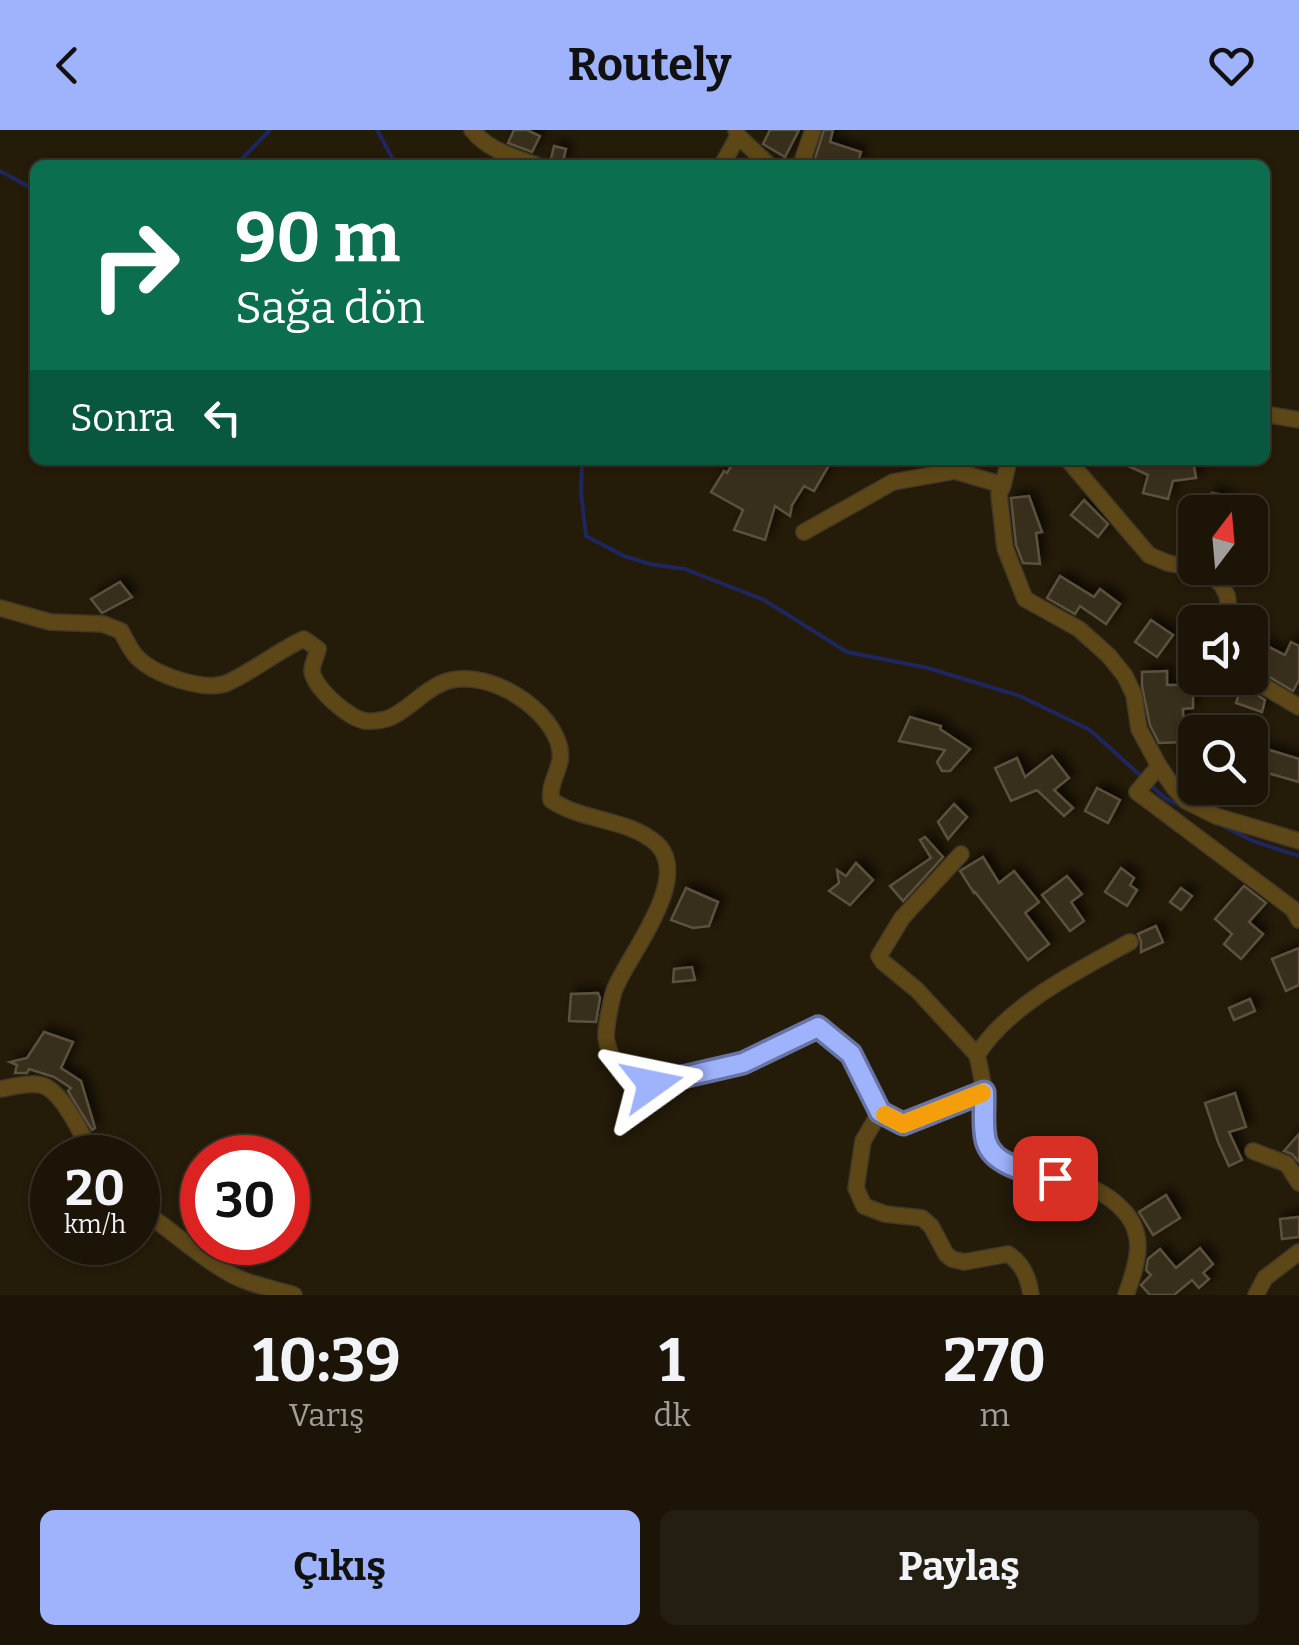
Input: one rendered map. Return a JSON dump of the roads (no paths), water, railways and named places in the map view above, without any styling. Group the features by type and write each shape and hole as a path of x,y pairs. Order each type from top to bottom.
{"street":[{"path":"472,130 479,139 521,160"},
{"path":"804,160 813,130"},
{"path":"724,160 737,133 763,160"},
{"path":"1270,415 1299,420"},
{"path":"1008,465 998,494 1005,548 1025,599 1079,629 1125,676 1134,695 1139,729 1159,766 1186,800 1216,816 1299,841"},
{"path":"1072,465 1149,555 1203,570 1221,584 1228,605"},
{"path":"804,532 894,482 955,471 1003,485"},
{"path":"0,608 50,622 112,627 122,631 136,657 158,672 206,685 224,684 304,639 318,649 312,670 318,685 348,714 366,721 389,718 438,684 458,677 486,682 524,698 550,725 560,746 561,764 550,789 551,800 564,809 642,832 666,858 668,872 663,896 615,990 611,1010 606,1037 625,1078 652,1084 743,1063 818,1027 851,1054 880,1112 903,1124 984,1092"},
{"path":"1268,689 1299,707"},
{"path":"1159,766 1137,792 1292,909 1299,920"},
{"path":"961,854 902,918 879,956 976,1055 984,1092 986,1144 997,1156 1017,1168 1093,1188 1112,1199 1130,1218 1139,1241 1138,1262 1126,1295"},
{"path":"976,1055 1028,1004 1071,974 1130,942"},
{"path":"0,1088 46,1086 63,1102 81,1135"},
{"path":"880,1112 863,1141 856,1188 864,1206 885,1214 922,1218 952,1259 964,1262 1008,1254 1016,1259 1029,1282 1031,1295"},
{"path":"1253,1151 1287,1164 1299,1183"},
{"path":"160,1222 229,1274 294,1295"},
{"path":"1256,1295 1265,1278 1299,1252"}],"waterway":[{"path":"241,160 270,130"},
{"path":"377,130 393,160"},
{"path":"0,171 30,187"},
{"path":"582,465 586,536 624,556 685,569 764,600 847,652 928,668 1020,696 1090,730 1141,776"},
{"path":"1148,783 1181,806"},
{"path":"1221,825 1253,841 1299,856"}]}
